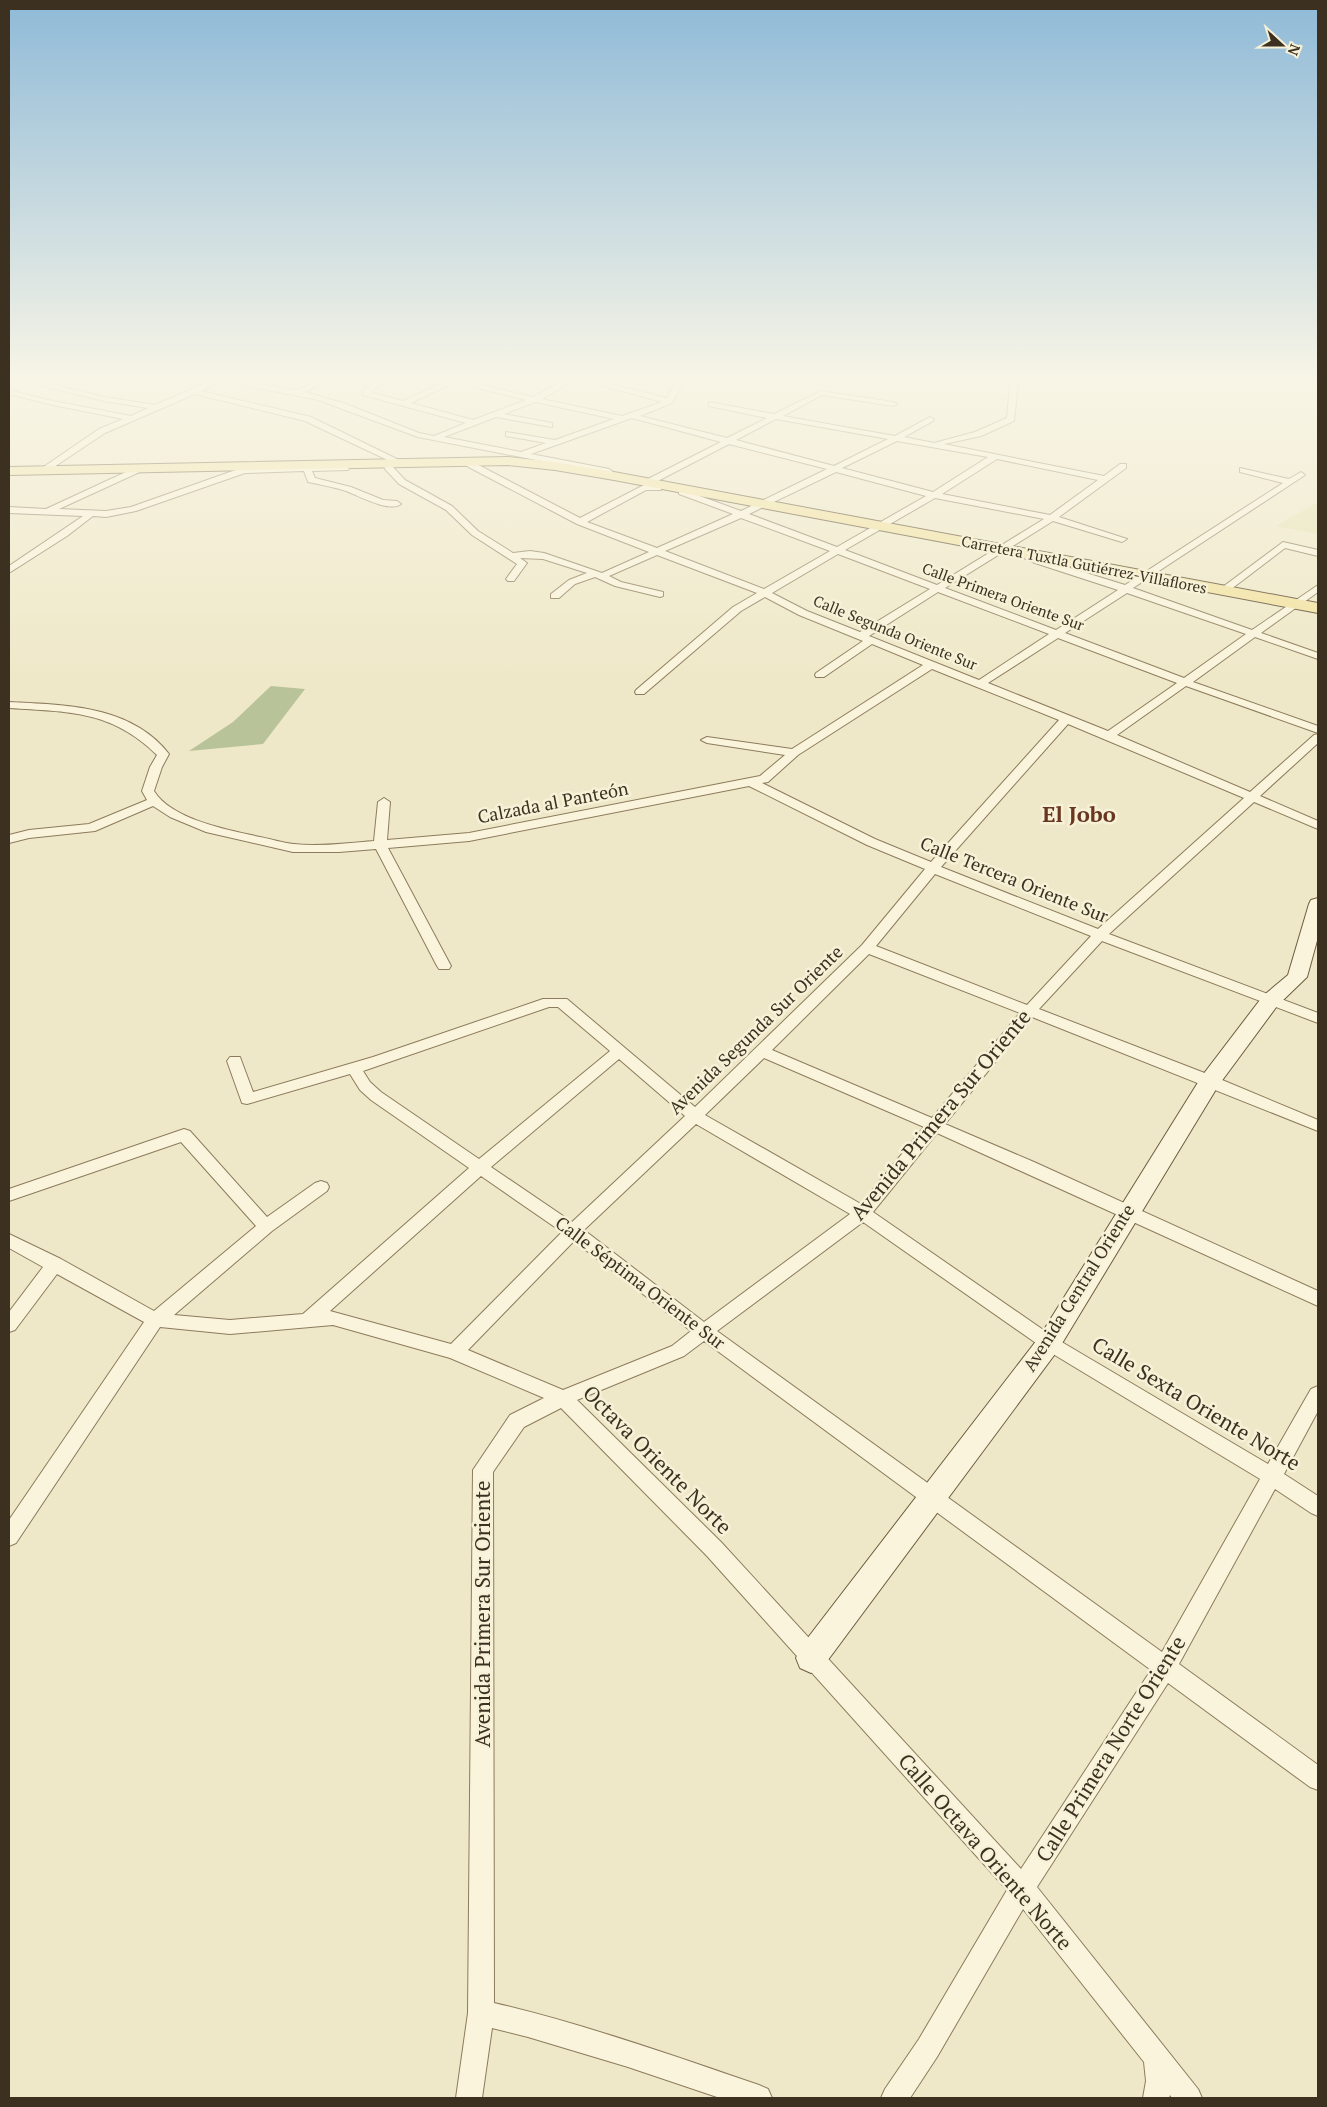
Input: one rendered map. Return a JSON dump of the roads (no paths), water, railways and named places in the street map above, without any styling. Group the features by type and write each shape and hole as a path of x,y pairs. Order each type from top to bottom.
{"main road":[{"name":"Carretera Tuxtla Gutiérrez-Villaflores","path":"633,481 1018,552 1064,565 1145,576 1318,608"}],"street":[{"path":"46,512 113,481"},
{"path":"9,510 106,514 133,509 204,481"},
{"path":"316,481 348,489 381,502 397,504"},
{"path":"402,481 449,508 475,533 522,563 511,579"},
{"name":"Calle Segunda Oriente Sur","path":"503,481 580,522 765,593 803,612 930,665 981,683 1318,825"},
{"path":"580,522 653,481"},
{"path":"555,596 572,582 599,575 660,552 809,481"},
{"path":"884,481 934,495 1052,518 1122,539"},
{"path":"640,692 737,609 956,481"},
{"path":"820,675 866,638 1000,549 1052,518 1103,481"},
{"path":"981,683 1291,482"},
{"name":"Calle Primera Oriente Sur","path":"682,491 1184,682 1318,730"},
{"path":"15,518 28,511"},
{"path":"9,570 92,513"},
{"path":"1223,591 1283,545 1318,553"},
{"path":"509,556 530,554 544,556 599,575 618,584 660,594"},
{"path":"1064,565 1126,589 1318,656"},
{"path":"1109,736 1318,588"},
{"name":"Calzada al Panteón","path":"154,802 174,814 210,829 293,848 311,849 469,837 764,779 794,753 930,665"},
{"path":"9,705 63,708 106,715 145,736 163,754 156,767 148,791 154,802 91,828 28,834 9,838"},
{"name":"Avenida Segunda Sur Oriente","path":"454,1352 573,1232 867,948 933,868 1066,719"},
{"name":"Avenida Primera Sur Oriente","path":"469,2098 481,2014 483,1470 517,1422 564,1398 678,1352 863,1213 1029,1011 1100,935 1318,737"},
{"path":"707,740 794,753"},
{"name":"Calle Tercera Oriente Sur","path":"751,782 871,842 933,868 1100,935 1318,1018"},
{"path":"384,802 380,844 444,966"},
{"name":"Avenida Central Oriente","path":"812,1658 931,1497 1049,1343 1210,1081 1270,1001 1297,977 1318,904"},
{"path":"867,948 1210,1081 1318,1126"},
{"name":"Calle Sexta Oriente Norte","path":"353,1068 555,1001 562,1002 695,1116 863,1213 1049,1343 1271,1476 1318,1507"},
{"path":"308,1320 480,1168 619,1051"},
{"path":"762,1051 933,1127 1028,1166 1318,1299"},
{"path":"235,1061 247,1099 353,1068"},
{"name":"Calle Séptima Oriente Sur","path":"353,1068 365,1086 376,1096 573,1232 705,1332 1318,1779"},
{"path":"9,1195 184,1135 266,1227"},
{"path":"9,1537 155,1320 266,1227 321,1187"},
{"name":"Octava Oriente Norte","path":"9,1240 155,1320 230,1326 333,1318 454,1352 564,1398 714,1549 812,1658"},
{"path":"9,1325 55,1264"},
{"name":"Calle Primera Norte Oriente","path":"894,2098 928,2048 1022,1888 1165,1668 1318,1394"},
{"name":"Calle Octava Oriente Norte","path":"812,1658 1022,1888 1189,2098"},
{"path":"481,2014 528,2024 619,2051 759,2098"},
{"path":"1156,2098 1159,2081 1157,2060"}],"district":[{"name":"El Jobo","path":"1079,814"}]}
